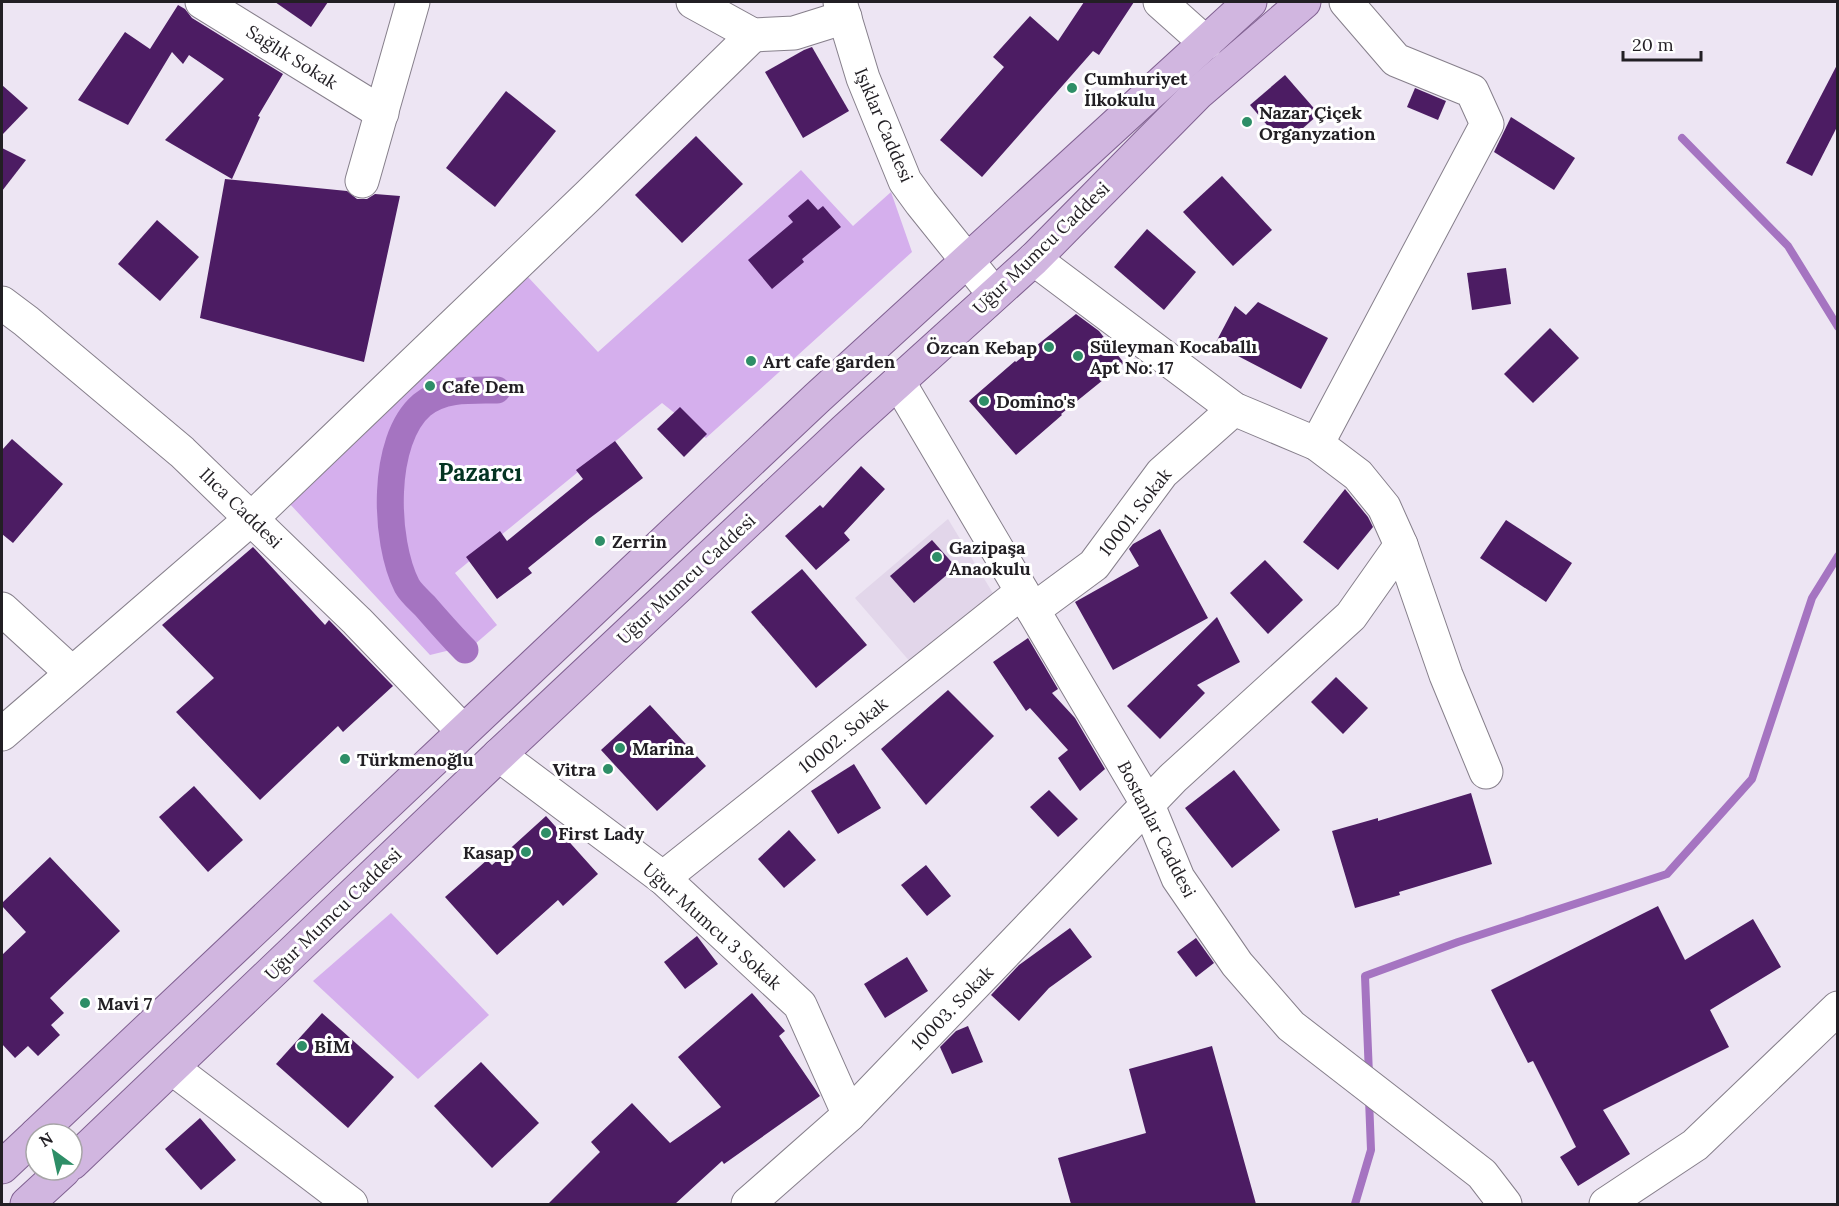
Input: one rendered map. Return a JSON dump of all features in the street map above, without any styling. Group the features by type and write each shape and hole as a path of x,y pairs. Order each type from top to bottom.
{"main road":[{"name":"Uğur Mumcu Caddesi","path":"49,1122 817,398 1250,2"},
{"name":"Uğur Mumcu Caddesi","path":"84,1151 900,379 1034,259 1198,93 1304,2"},
{"name":"Uğur Mumcu Caddesi","path":"2,1167 24,1146"},
{"path":"27,1204 51,1182"}],"street":[{"name":"Sağlık Sokak","path":"202,2 382,113"},
{"path":"362,181 413,2"},
{"path":"693,2 753,35 794,33 842,9"},
{"path":"1160,2 1206,43"},
{"path":"1317,444 1487,124 1472,91 1396,60 1346,2"},
{"name":"Işıklar Caddesi","path":"842,9 863,78 905,181 994,294"},
{"path":"2,734 252,518 590,195 753,35"},
{"path":"1034,259 1234,409 1317,444 1359,475 1384,507 1401,545 1446,675 1486,772"},
{"name":"Ilıca Caddesi","path":"2,303 182,452 357,621 463,731"},
{"name":"Bostanlar Caddesi","path":"900,379 905,393 1148,805 1178,878 1237,964 1291,1026 1482,1174 1505,1204"},
{"name":"10001. Sokak","path":"1028,601 1095,565 1162,473 1234,409"},
{"name":"10003. Sokak","path":"748,1204 849,1115 1173,778 1351,616 1401,545"},
{"name":"10002. Sokak","path":"663,878 1028,601"},
{"path":"2,609 72,673"},
{"name":"Uğur Mumcu 3 Sokak","path":"499,756 663,878 800,1005 849,1115"},
{"path":"1606,1204 1695,1145 1838,1008"},
{"path":"172,1068 351,1204"}],"shaded area":[{"path":"801,170 853,226 891,192 912,252 706,438 662,403 455,573 497,625 475,644 430,655 289,503 528,277 598,352"},
{"name":"Gazipaşa Anaokulu","path":"948,519 994,595 912,664 855,598"},
{"path":"391,913 489,1015 418,1079 313,981"}],"building":[{"path":"275,2 328,2 311,27"},
{"path":"1084,2 1134,2 1099,55 1093,51 982,177 940,140 1004,67 993,57 1030,16 1058,41"},
{"path":"178,5 185,9 192,18 283,74 258,116 260,117 232,179 165,140 224,79 189,55 183,64 172,52 128,125 78,100 125,32 150,49"},
{"path":"812,47 849,111 803,138 765,72"},
{"path":"1838,63 1838,125 1812,176 1786,163"},
{"path":"1285,75 1319,114 1284,145 1250,105"},
{"path":"2,85 28,108 2,135"},
{"path":"1415,88 1446,101 1438,120 1407,107"},
{"path":"506,91 556,131 495,207 446,168"},
{"path":"1511,117 1575,158 1554,190 1494,152"},
{"path":"696,136 743,184 682,243 635,195"},
{"path":"2,148 26,160 2,191"},
{"path":"1222,176 1272,230 1233,266 1183,212"},
{"path":"225,179 347,191 357,199 367,199 375,194 400,196 364,362 200,318"},
{"path":"808,199 818,210 823,206 841,227 802,259 804,262 772,289 748,260 793,222 788,216"},
{"path":"157,220 199,257 160,301 118,264"},
{"path":"1147,229 1196,272 1164,310 1114,267"},
{"path":"1506,268 1511,304 1472,310 1467,273"},
{"path":"1258,302 1328,338 1301,389 1215,344 1235,306 1246,315"},
{"path":"1076,314 1099,331 1124,363 1061,414 1016,455 969,401 1015,361"},
{"path":"1550,328 1579,358 1533,403 1504,374"},
{"path":"680,407 707,434 684,457 657,429"},
{"path":"12,439 63,484 13,543 2,534 2,450"},
{"path":"615,441 643,478 528,568 532,573 497,599 466,557 500,531 507,541 583,479 576,470"},
{"path":"861,466 885,489 844,533 850,540 816,570 785,536 820,505 823,508"},
{"path":"1345,489 1368,517 1373,527 1338,570 1303,542"},
{"path":"1506,520 1572,563 1546,602 1480,558"},
{"path":"1160,529 1208,618 1113,670 1075,602 1139,566 1129,549 1133,544"},
{"name":"Gazipaşa Anaokulu","path":"932,540 956,567 914,603 890,576"},
{"path":"253,547 325,625 329,620 393,686 343,732 338,726 260,800 176,712 214,678 162,625"},
{"path":"1265,560 1303,600 1268,634 1230,593"},
{"path":"802,569 867,645 816,688 751,612"},
{"path":"1217,617 1240,662 1197,685 1205,693 1160,739 1127,706"},
{"path":"1028,638 1058,689 1052,693 1075,718 1105,769 1080,791 1058,758 1068,750 1030,708 1026,711 993,662"},
{"path":"1336,677 1368,708 1343,734 1311,702"},
{"path":"948,690 994,736 926,805 881,749"},
{"path":"650,705 706,766 657,811 601,750"},
{"path":"854,764 881,808 838,834 811,791"},
{"path":"1234,770 1280,830 1232,868 1185,808"},
{"path":"194,786 243,840 208,872 159,817"},
{"path":"1049,790 1078,819 1058,837 1030,807"},
{"path":"1471,793 1492,864 1355,908 1332,831 1378,818 1378,821"},
{"path":"546,816 598,874 563,906 558,900 497,955 445,897 487,860 492,865"},
{"path":"789,830 816,860 784,888 758,859"},
{"path":"50,857 120,931 50,998 64,1013 51,1025 60,1035 38,1056 28,1046 15,1058 2,1044 2,955 26,932 2,906 2,903"},
{"path":"926,865 951,896 927,916 901,885"},
{"path":"1658,906 1685,960 1753,919 1781,967 1710,1010 1729,1047 1603,1110 1630,1154 1578,1186 1560,1157 1576,1147 1533,1061 1528,1063 1491,990"},
{"path":"1070,928 1092,957 1049,988 1019,1021 991,995 1019,965"},
{"path":"697,936 718,964 685,989 664,962"},
{"path":"1196,938 1214,963 1196,977 1177,952"},
{"path":"907,957 928,991 885,1018 864,984"},
{"path":"752,993 785,1031 779,1036 820,1096 724,1164 722,1161 675,1204 548,1204 600,1152 591,1142 632,1103 670,1143 721,1107 678,1057"},
{"path":"322,1013 394,1077 348,1128 276,1064"},
{"path":"968,1026 983,1062 952,1074 940,1047 956,1031"},
{"path":"1212,1046 1256,1204 1071,1204 1058,1158 1146,1133 1129,1069"},
{"path":"481,1062 539,1123 492,1168 434,1106"},
{"path":"200,1118 236,1160 201,1190 165,1149"}],"waterway":[{"path":"1682,138 1788,246 1838,327"},
{"path":"465,650 407,586 399,567 391,518 390,492 393,466 399,442 409,421 430,399 467,390 497,390"},
{"path":"1369,1075 1365,976 1458,942 1667,874 1752,779 1812,598 1838,556"},
{"path":"1355,1204 1371,1150 1369,1099"}],"place":[{"name":"Cumhuriyet İlkokulu","path":"1072,88"},
{"name":"Nazar Çiçek Organyzation","path":"1247,122"},
{"name":"Özcan Kebap","path":"1049,347"},
{"name":"Süleyman Kocaballı Apt No: 17","path":"1078,356"},
{"name":"Art cafe garden","path":"751,361"},
{"name":"Cafe Dem","path":"430,386"},
{"name":"Domino's","path":"984,401"},
{"name":"Zerrin","path":"600,541"},
{"name":"Gazipaşa Anaokulu","path":"937,557"},
{"name":"Marina","path":"620,748"},
{"name":"Türkmenoğlu","path":"345,759"},
{"name":"Vitra","path":"608,769"},
{"name":"First Lady","path":"546,833"},
{"name":"Kasap","path":"526,852"},
{"name":"Mavi 7","path":"85,1003"},
{"name":"BİM","path":"302,1046"}],"district":[{"name":"Pazarcı","path":"480,472"}]}
